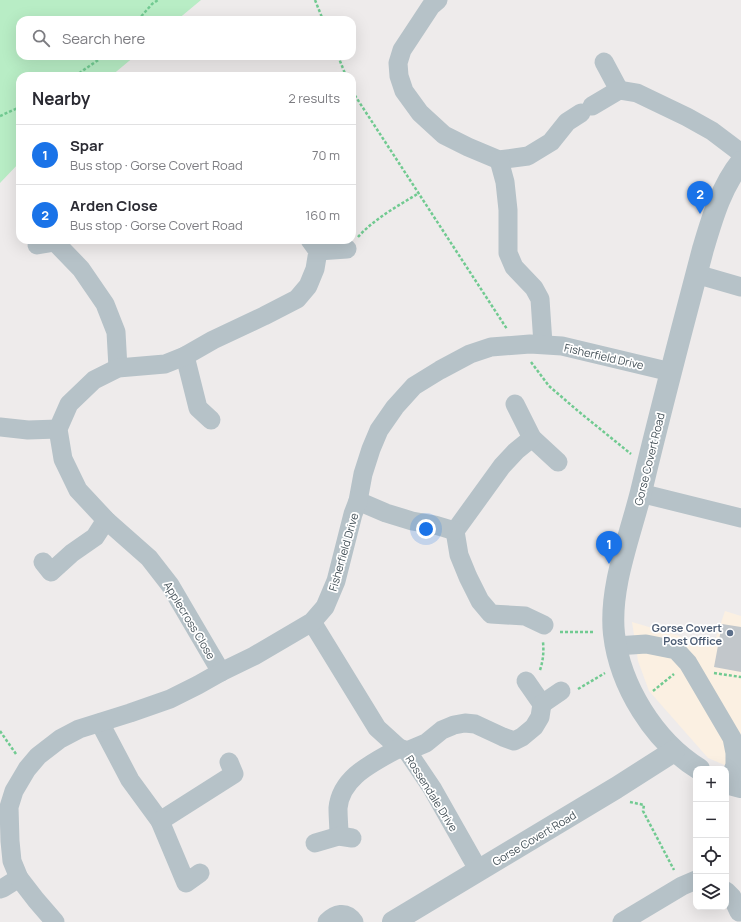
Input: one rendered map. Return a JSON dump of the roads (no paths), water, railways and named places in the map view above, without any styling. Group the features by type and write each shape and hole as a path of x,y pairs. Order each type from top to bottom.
{"street":[{"path":"432,2 402,50 398,63 398,76 404,91 420,114 444,135 468,147 499,160 528,156 550,142 567,122 586,109 620,90 637,93 687,117 712,131 741,153"},
{"path":"604,62 620,90"},
{"path":"499,160 508,210 508,253 514,267 534,288 540,299 543,344"},
{"name":"Gorse Covert Road","path":"694,766 674,751 653,728 637,702 629,686 617,647 614,614 616,592 621,568 696,274 711,223 721,196 734,171 741,162"},
{"path":"51,244 81,269 105,304 116,332 118,368"},
{"path":"0,427 28,430 58,429 69,404 94,380 118,368 165,364 298,299 308,286 315,269 314,246 347,249"},
{"path":"696,274 741,287"},
{"name":"Fisherfield Drive","path":"55,922 19,878 12,861 9,807 14,791 27,769 38,756 60,739 79,729 170,699 220,672 254,656 312,622 325,607 336,581 353,514 358,501 365,468 379,430 395,407 414,386 470,354 491,347 517,344 562,346 671,372"},
{"path":"184,356 198,408 211,420"},
{"path":"515,404 532,438 558,462"},
{"name":"Applecross Close","path":"58,429 62,459 78,490 106,520 149,558 170,585 220,672"},
{"path":"532,438 516,451 502,466 455,531 459,555 468,577 490,620 525,616 544,625"},
{"path":"640,493 741,518"},
{"path":"358,501 386,513 455,531"},
{"path":"43,562 51,572 72,553 95,537 106,520"},
{"name":"Rossendale Drive","path":"312,622 377,728 403,750 432,788 479,871"},
{"path":"617,647 646,644 676,650 688,663 732,738 735,753 732,784"},
{"path":"315,843 345,837 338,807 343,791 362,769 403,750 426,743 442,730 454,725 465,723 475,724 503,738 514,741 522,737 534,727 540,717 542,704 526,681"},
{"path":"542,704 561,691"},
{"path":"100,723 130,780 160,821 186,882 200,874"},
{"name":"Gorse Covert Road","path":"393,922 616,788 674,751"},
{"path":"160,821 234,774 229,762"},
{"path":"0,889 19,878"},
{"path":"622,922 689,883"},
{"path":"729,894 739,912"},
{"path":"326,922 334,916 343,914 351,918 354,922"}],"place":[{"name":"Arden Close","path":"700,214"},
{"name":"Spar","path":"609,564"},
{"name":"Gorse Covert Post Office","path":"730,633"}]}
